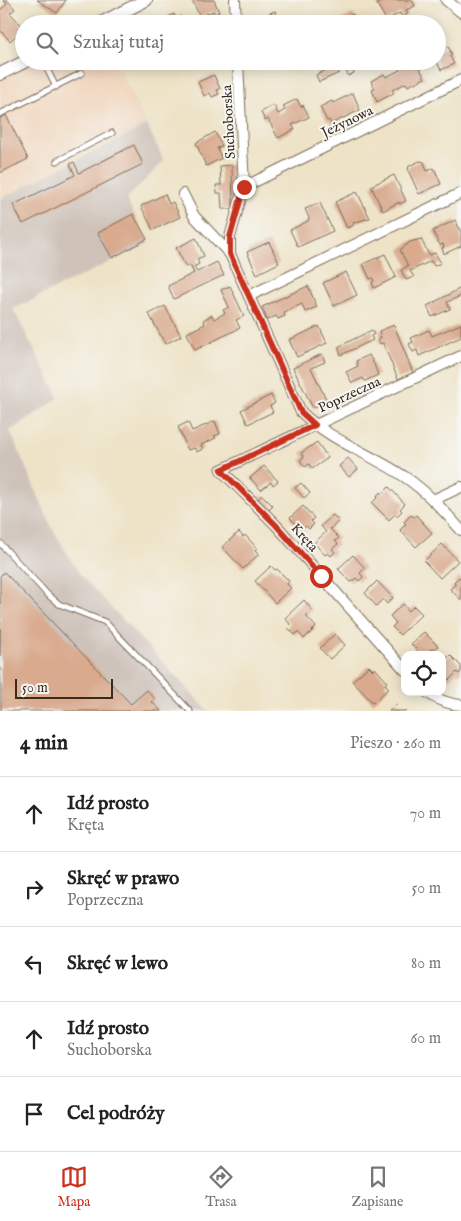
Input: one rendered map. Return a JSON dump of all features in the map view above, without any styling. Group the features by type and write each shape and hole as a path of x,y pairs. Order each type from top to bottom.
{"street":[{"path":"117,15 146,0"},
{"path":"235,0 236,15"},
{"path":"446,0 461,12"},
{"path":"0,74 15,66"},
{"name":"Suchoborska","path":"238,70 244,187 230,237 230,254 301,412 315,425 405,477 433,500 461,530"},
{"name":"Jeżynowa","path":"244,187 461,80"},
{"path":"183,194 194,216 230,254"},
{"path":"249,296 461,194"},
{"name":"Poprzeczna","path":"221,470 461,356"},
{"name":"Kręta","path":"221,470 276,525 401,666"},
{"path":"433,500 461,487"},
{"path":"432,696 452,704 461,705"}],"lane":[{"path":"48,70 56,87"},
{"path":"0,114 82,73"},
{"path":"57,161 112,134"},
{"path":"0,543 47,594 59,604 105,622 190,711"}],"shaded area":[{"path":"15,66 15,70 120,70 147,125 0,199 0,74"},
{"path":"147,125 164,161 126,199 149,243 13,309 59,398 10,431 52,528 79,573 208,711 0,711 0,199"}],"building":[{"path":"3,0 7,0 15,9 10,13 15,18 15,36 10,41 0,30 0,10 7,4"},
{"path":"37,0 66,0 57,13"},
{"path":"192,0 214,0 219,12 214,14 213,11 199,15"},
{"path":"385,0 412,0 415,6 406,10 408,14 406,15 401,15 400,13 396,15 383,15 377,4"},
{"path":"275,11 277,15 265,15"},
{"path":"448,46 454,64 446,68 446,47"},
{"path":"327,70 337,70 339,73 319,82 316,75"},
{"path":"346,70 353,70 354,73 348,76"},
{"path":"400,70 421,70 425,78 408,86 406,83 392,90 394,93 377,102 372,90 375,89 371,81 384,74 386,77"},
{"path":"214,75 220,89 217,90 219,94 212,97 210,93 204,96 198,82"},
{"path":"353,93 360,110 331,124 329,120 327,121 320,107"},
{"path":"297,99 301,107 303,105 309,117 292,125 295,129 278,138 268,119 265,121 261,112 274,105 278,114 285,110 283,106"},
{"path":"6,115 28,159 0,173 0,118"},
{"path":"215,132 222,146 217,148 222,158 206,166 196,143"},
{"path":"134,145 143,164 23,224 13,205 75,175 70,164 74,162 79,173"},
{"path":"420,161 424,162 427,171 434,168 441,184 419,194 408,170 409,166"},
{"path":"232,165 233,209 222,209 221,193 217,193 216,185 221,185 220,166"},
{"path":"394,175 406,201 399,204 399,202 383,211 371,186"},
{"path":"357,192 370,218 353,223 354,225 347,228 335,202"},
{"path":"165,194 169,204 173,202 180,217 153,230 141,206"},
{"path":"320,203 333,231 298,247 290,230 308,221 309,218 305,209"},
{"path":"133,214 147,239 112,258 98,233"},
{"path":"455,220 461,232 461,246 444,254 443,244 440,245 433,231"},
{"path":"196,238 204,256 197,259 199,264 194,267 197,272 217,262 224,275 174,299 168,286 194,273 190,265 186,267 176,248"},
{"path":"421,239 429,255 435,253 441,263 434,266 431,261 410,271 414,277 406,280 401,270 408,266 400,250 410,242"},
{"path":"269,242 279,263 257,274 247,252"},
{"path":"385,254 396,277 374,288 373,278 370,279 363,264"},
{"path":"346,272 357,295 334,306 323,283"},
{"path":"230,286 244,316 236,320 240,328 195,350 187,333 205,324 203,320 212,315 214,319 225,313 223,310 229,307 221,290"},
{"path":"308,286 317,307 305,312 302,304 284,312 285,316 278,319 276,316 267,320 262,307"},
{"path":"461,288 461,296 447,302 450,309 432,317 427,306"},
{"path":"165,306 181,336 165,344 149,314"},
{"path":"461,324 461,337 419,356 417,350 413,352 409,344 413,342 411,338 429,330 432,336"},
{"path":"394,325 413,373 398,379 383,343 380,344 378,339 381,338 379,331"},
{"path":"319,326 327,343 297,357 289,340"},
{"path":"372,330 374,334 371,336 373,340 341,355 338,347"},
{"path":"322,354 325,362 311,368 327,401 313,408 293,368"},
{"path":"369,355 378,375 365,381 363,378 352,383 346,372 358,366 356,361"},
{"path":"271,395 275,403 270,406 273,412 248,424 241,410"},
{"path":"215,421 220,434 201,445 203,449 196,452 195,448 188,450 178,427 188,422 192,431"},
{"path":"317,442 328,458 312,469 309,464 305,467 300,460 304,457 301,453"},
{"path":"348,458 358,469 349,477 339,466"},
{"path":"264,466 278,481 273,485 271,482 261,490 250,478"},
{"path":"301,483 310,493 304,498 295,488"},
{"path":"389,487 405,504 397,516 395,514 389,520 372,503 380,492 382,494"},
{"path":"262,495 273,506 268,511 257,500"},
{"path":"303,506 314,518 311,521 314,524 309,529 306,526 301,530 290,518"},
{"path":"333,515 339,521 330,529 339,538 335,541 338,544 332,549 335,552 331,556 328,553 325,555 314,543 326,532 321,526"},
{"path":"411,515 414,517 416,515 432,533 416,547 400,530 406,524 404,522"},
{"path":"239,532 243,537 245,535 257,548 255,550 259,554 243,569 222,547"},
{"path":"442,544 458,561 440,578 424,561"},
{"path":"353,555 365,568 360,573 363,577 359,581 356,578 351,582 338,569"},
{"path":"271,566 275,570 277,569 289,581 287,584 291,588 275,603 255,581"},
{"path":"4,572 131,704 147,690 155,699 152,702 161,711 1,711 0,576"},
{"path":"459,577 461,579 461,600 450,589 456,584 454,582"},
{"path":"377,581 393,598 387,604 383,599 376,606 365,593"},
{"path":"304,600 312,610 306,616 316,627 304,639 298,632 295,635 287,627 290,624 285,618"},
{"path":"403,604 409,611 414,606 422,614 400,635 392,627 396,623 390,616"},
{"path":"424,632 438,646 429,651 418,651 411,644"},
{"path":"335,634 345,645 330,659 320,648"},
{"path":"450,655 461,666 461,672 459,674 457,672 449,680 446,677 446,659"},
{"path":"369,666 373,670 375,668 387,682 385,684 389,688 373,703 352,681"},
{"path":"398,703 406,711 389,711"}],"route":[{"path":"244,187 230,237 230,254 301,412 315,425 221,470 276,525 321,576"}]}
